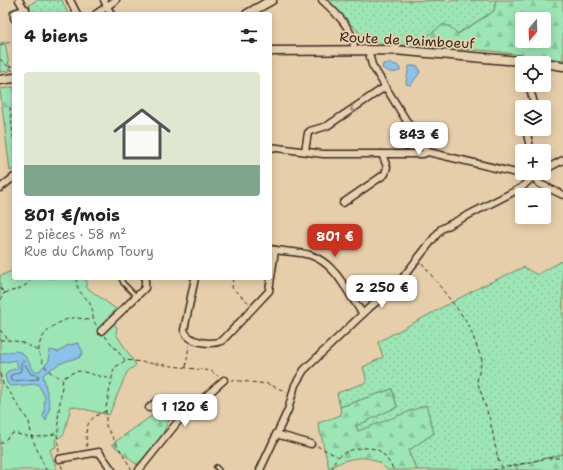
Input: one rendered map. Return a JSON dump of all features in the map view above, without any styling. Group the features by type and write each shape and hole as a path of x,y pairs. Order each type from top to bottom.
{"street":[{"path":"24,7 29,0"},
{"path":"70,0 76,12"},
{"path":"98,12 106,3 116,0"},
{"path":"251,12 272,0"},
{"path":"322,0 341,20 348,30 354,44 354,49"},
{"path":"106,3 111,12"},
{"path":"368,49 372,65 422,146 428,152"},
{"name":"Route de Paimboeuf","path":"272,51 368,49 437,53 515,61"},
{"name":"Route de Paimboeuf","path":"551,64 563,66"},
{"path":"0,80 12,78"},
{"path":"305,151 308,133 327,126 385,87"},
{"path":"528,136 529,143"},
{"path":"272,147 323,154 423,154 428,152 515,171"},
{"path":"343,203 385,174 387,167 382,154"},
{"path":"551,166 563,160"},
{"path":"0,188 12,179"},
{"path":"260,470 288,410 295,385 304,370 363,314 397,285 441,229 522,188 530,180"},
{"path":"538,180 540,184 563,196"},
{"path":"272,249 308,255 320,259 332,267 363,314"},
{"path":"101,331 146,285 145,280"},
{"path":"195,280 184,330 186,336 190,339 212,343 222,340 254,307 268,291 269,280"},
{"path":"139,470 180,419 224,380"},
{"path":"149,408 157,401 164,402 180,419"},
{"path":"276,434 311,444"},
{"path":"59,459 101,453 104,460 112,470"}],"lane":[{"path":"122,280 136,296"},
{"path":"216,467 219,470"}],"path":[{"path":"0,45 12,42"},
{"path":"0,59 12,70"},
{"path":"8,67 12,66"},
{"path":"12,104 10,106 12,126"},
{"path":"418,258 468,323 482,360 477,381 490,420 498,459 502,467"},
{"path":"0,301 4,293 22,288 30,280"},
{"path":"76,280 78,290 86,297 92,308 92,320 126,360"},
{"path":"233,280 232,288 254,307"},
{"path":"0,288 4,293"},
{"path":"92,320 73,318 57,324 46,332 38,345 39,352 45,366 55,376 63,378 74,372 80,372 112,379"},
{"path":"0,330 8,340"},
{"path":"185,368 190,339"},
{"path":"0,340 8,340 27,346 39,352"},
{"path":"132,470 106,426 106,411 114,368 126,360 211,371 224,380 268,384 292,394"},
{"path":"0,374 3,384 28,422 32,438 46,470"},
{"path":"63,378 58,418 59,429 57,433 59,459 63,470"},
{"path":"87,454 85,432 87,424 97,414 106,411"},
{"path":"0,444 13,433 32,438 57,433"},
{"path":"311,444 338,456"},
{"path":"333,470 332,466 338,456 360,448 378,450 388,460 394,470"},
{"path":"493,470 547,458 563,458"}],"green space":[{"path":"37,0 62,0 67,12 30,12 29,5"},
{"path":"333,0 496,0 494,11 457,34 450,27 444,25 413,46 369,42 329,3"},
{"path":"496,0 563,0 563,60 551,58 551,56 531,56 491,51 413,46 444,24 458,34 494,11"},
{"path":"5,42 10,71 0,72 0,43"},
{"path":"12,87 12,170 10,171 0,89"},
{"path":"563,260 563,454 516,466 518,470 417,470 408,451 434,433 432,428 358,431 356,425 397,407 392,389 340,407 337,393 367,382 363,367 383,357 378,342 480,287 524,267 537,275"},
{"path":"12,271 12,280 87,281 86,287 116,309 107,319 117,327 116,334 136,365 127,372 109,415 71,406 64,434 55,440 56,447 50,450 57,470 0,470 0,276"},
{"path":"392,389 397,407 356,426 358,431 426,405 434,433 408,451 417,470 387,470 381,464 367,458 344,461 329,468 318,423 341,415 340,407"},
{"path":"160,410 170,417 161,438 137,465 112,444"},
{"path":"563,454 563,470 518,470 516,466"}],"water":[{"path":"389,63 397,65 400,68 400,71 392,73 382,68 383,64"},
{"path":"409,66 418,66 420,72 411,85 406,84"},
{"path":"78,343 83,352 79,358 60,364 43,375 50,406 46,421 43,416 45,397 38,384 10,386 7,383 5,375 8,371 18,368 16,360 1,363 0,354 18,351 24,355 34,371 39,371 49,361 50,350 59,352 66,346"}]}
